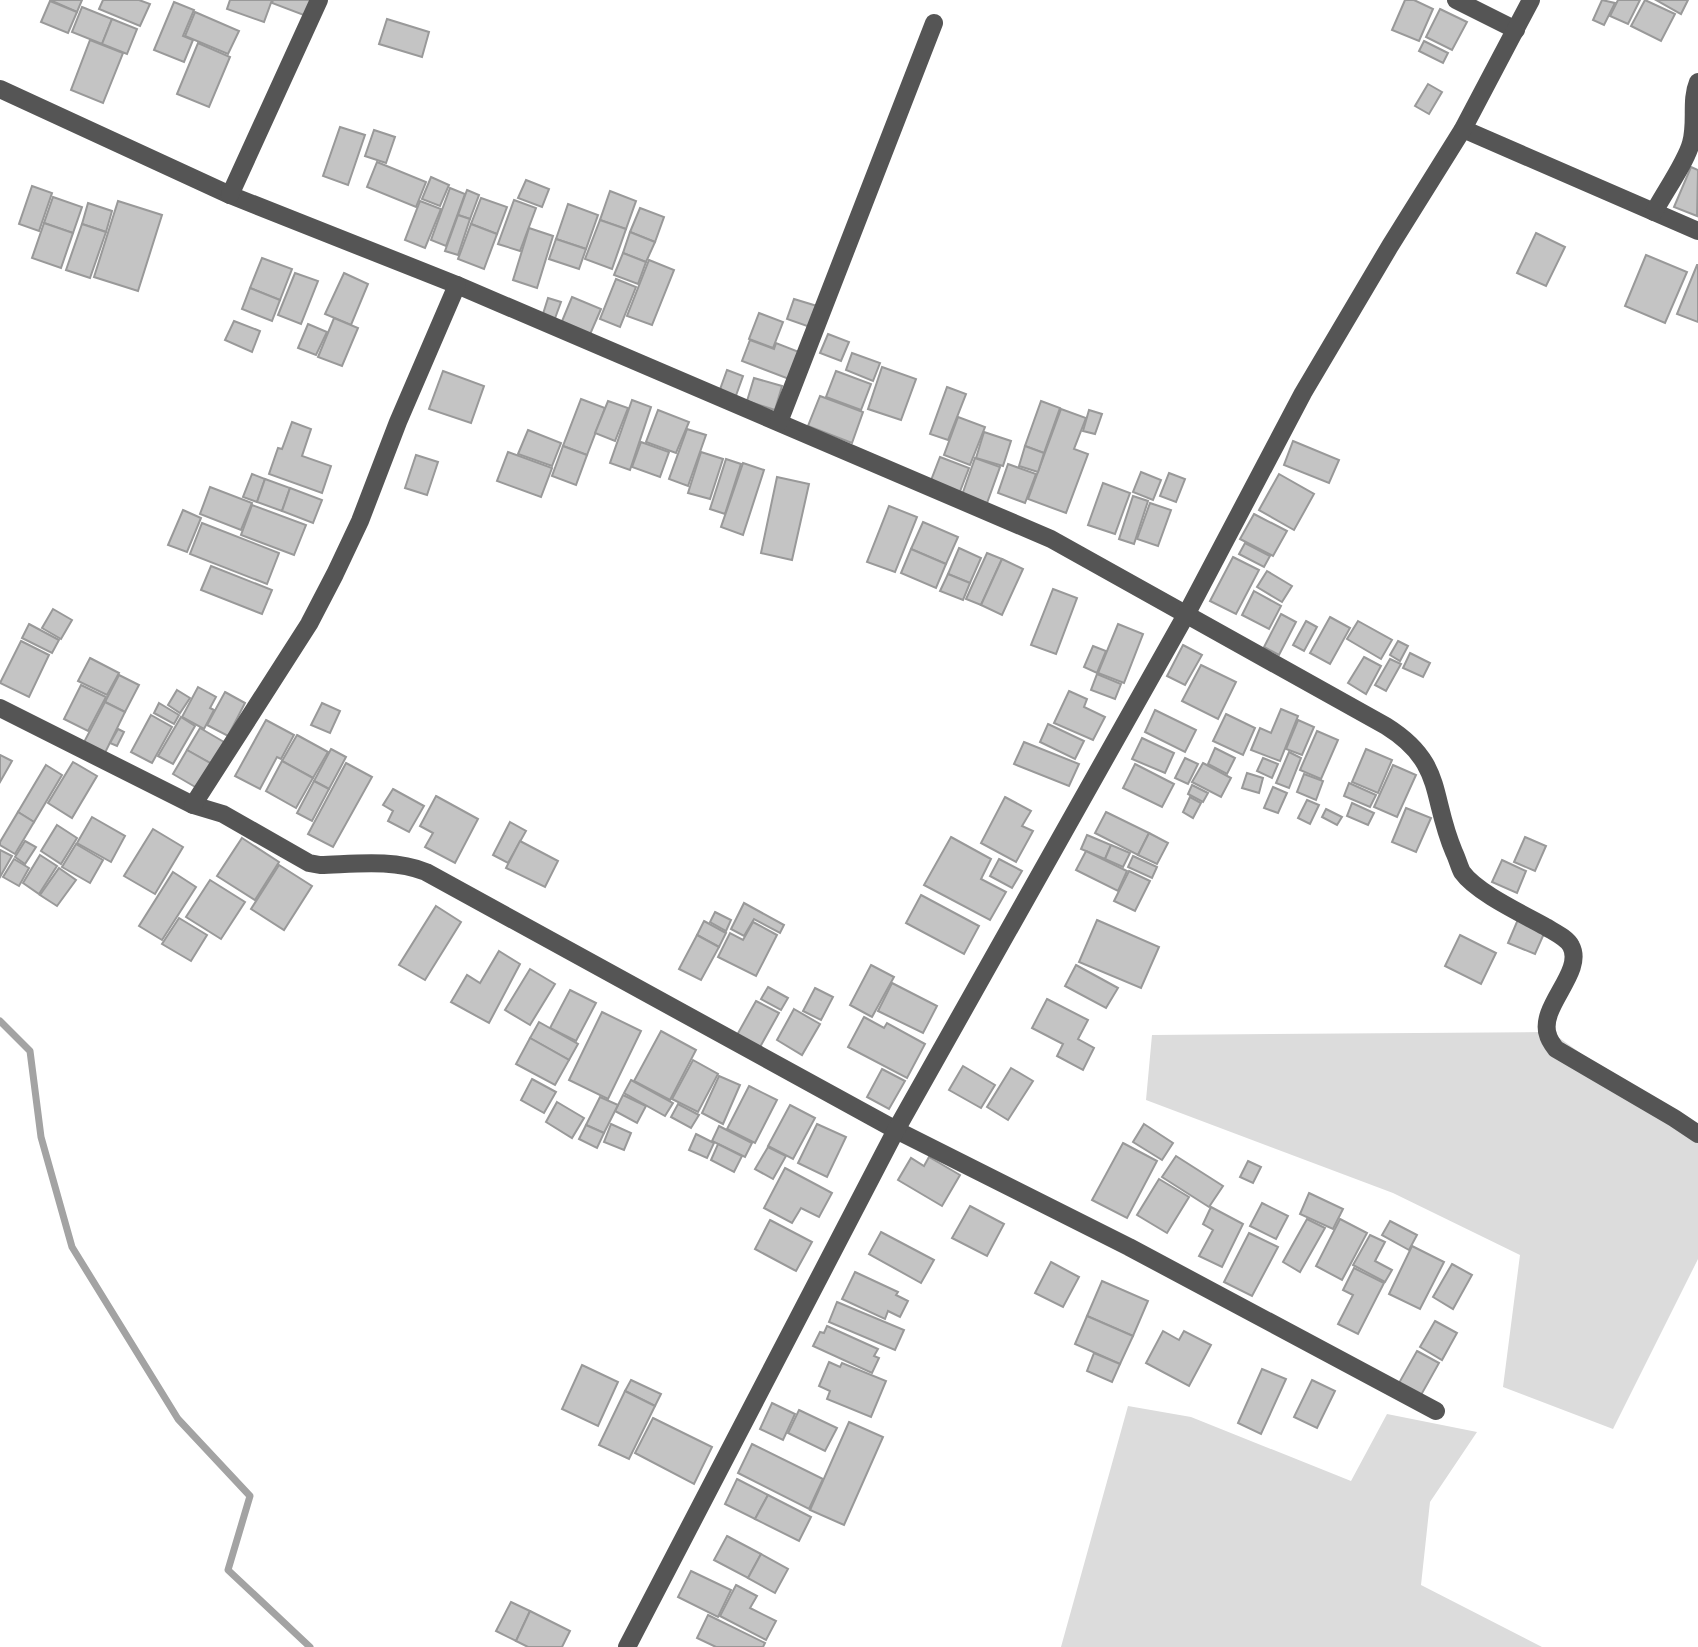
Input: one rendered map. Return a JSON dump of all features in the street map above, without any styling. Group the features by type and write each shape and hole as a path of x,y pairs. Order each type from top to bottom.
{"street":[{"path":"230,195 319,0"},
{"path":"1456,0 1516,30"},
{"path":"627,1647 896,1130 1187,613 1338,332 1463,129 1531,0"},
{"path":"779,422 934,23"},
{"path":"1654,212 1691,145 1693,101 1698,82"},
{"path":"0,89 230,195 457,285 1051,540 1187,613 1404,737 1427,764 1434,781 1444,829 1463,873 1492,897 1556,933 1571,945 1574,961 1548,1017 1547,1034 1556,1049 1674,1118 1698,1135"},
{"path":"1463,129 1698,231"},
{"path":"193,805 309,624 335,575 360,521 398,422 457,285"},
{"path":"0,708 193,805 223,814 309,863 394,863 426,872 896,1130 1129,1247 1436,1410"}],"shaded area":[{"path":"1551,1032 1698,1137 1698,1259 1613,1429 1503,1387 1520,1255 1393,1193 1146,1100 1152,1035"},
{"path":"1128,1406 1191,1417 1351,1481 1387,1414 1477,1432 1430,1502 1421,1585 1542,1647 1061,1647"}],"building":[{"path":"50,0 82,0 77,12"},
{"path":"103,0 139,0 150,4 140,26 99,9"},
{"path":"230,0 272,0 264,22 227,9"},
{"path":"273,0 315,0 309,17 272,3"},
{"path":"1405,0 1414,0 1433,9 1419,41 1392,30"},
{"path":"1602,0 1615,3 1604,25 1593,20"},
{"path":"1618,0 1640,0 1628,24 1610,16"},
{"path":"1645,0 1675,14 1661,41 1631,26"},
{"path":"1656,0 1688,0 1681,14"},
{"path":"50,1 77,12 68,33 41,22"},
{"path":"174,2 194,10 183,36 193,40 184,62 154,50"},
{"path":"82,7 112,19 102,44 72,32"},
{"path":"1440,9 1467,22 1452,50 1426,37"},
{"path":"195,12 239,31 228,54 185,36"},
{"path":"112,19 137,29 127,54 102,44"},
{"path":"387,19 429,32 422,57 379,44"},
{"path":"90,40 123,53 103,103 71,90"},
{"path":"1424,41 1448,53 1443,63 1419,51"},
{"path":"198,43 230,57 209,107 177,94"},
{"path":"1428,84 1442,92 1429,114 1415,106"},
{"path":"340,127 365,135 348,185 323,176"},
{"path":"374,130 395,137 386,163 365,156"},
{"path":"377,162 426,182 416,207 367,187"},
{"path":"1691,167 1698,170 1697,216 1674,207"},
{"path":"431,177 449,185 440,206 422,199"},
{"path":"526,180 549,189 542,207 518,198"},
{"path":"32,186 52,193 39,231 19,224"},
{"path":"450,188 465,194 446,246 431,240"},
{"path":"467,190 479,195 470,219 458,215"},
{"path":"610,191 636,201 626,229 600,220"},
{"path":"53,197 82,207 73,233 44,223"},
{"path":"481,198 507,207 497,234 471,224"},
{"path":"514,200 536,208 520,251 498,244"},
{"path":"118,201 162,215 138,291 94,277"},
{"path":"420,201 441,209 425,248 405,240"},
{"path":"88,203 112,211 106,232 82,224"},
{"path":"568,204 598,215 586,249 556,239"},
{"path":"640,208 664,217 655,242 630,232"},
{"path":"458,215 470,219 458,255 445,251"},
{"path":"600,220 626,229 612,269 585,259"},
{"path":"44,223 73,233 61,268 32,258"},
{"path":"82,224 106,232 90,278 66,270"},
{"path":"471,224 497,234 484,269 458,259"},
{"path":"529,228 553,236 537,288 513,280"},
{"path":"630,232 655,242 646,262 623,253"},
{"path":"1536,233 1565,247 1546,286 1517,273"},
{"path":"556,239 586,249 579,269 549,259"},
{"path":"623,253 646,262 638,284 614,275"},
{"path":"1646,255 1687,272 1665,323 1625,306"},
{"path":"262,258 292,269 280,300 250,288"},
{"path":"649,260 674,270 652,325 627,316"},
{"path":"1698,265 1698,322 1677,314"},
{"path":"295,273 318,281 301,324 278,315"},
{"path":"344,273 368,284 351,325 325,314"},
{"path":"616,279 636,287 620,327 600,319"},
{"path":"250,288 280,300 272,321 242,309"},
{"path":"572,297 601,309 588,339 560,326"},
{"path":"548,298 561,302 554,321 542,317"},
{"path":"794,299 817,306 810,327 787,319"},
{"path":"759,313 783,322 773,348 749,339"},
{"path":"334,318 358,328 342,366 318,357"},
{"path":"234,321 260,331 252,352 225,340"},
{"path":"308,324 327,332 316,355 298,348"},
{"path":"828,334 849,342 841,361 820,353"},
{"path":"750,340 774,349 776,343 799,352 789,379 742,361"},
{"path":"852,353 880,363 873,381 846,370"},
{"path":"882,367 916,379 901,420 868,409"},
{"path":"727,370 743,376 734,401 718,395"},
{"path":"443,371 484,386 471,423 429,409"},
{"path":"836,371 871,384 861,410 826,397"},
{"path":"754,378 782,386 775,410 747,401"},
{"path":"947,387 966,394 948,440 930,434"},
{"path":"820,396 863,412 852,443 808,426"},
{"path":"581,399 605,408 587,455 563,446"},
{"path":"632,400 651,407 630,470 610,463"},
{"path":"608,401 628,408 615,441 595,433"},
{"path":"1041,401 1060,408 1044,453 1025,446"},
{"path":"1061,409 1086,418 1074,449 1088,454 1066,513 1028,499"},
{"path":"658,410 689,422 676,453 646,442"},
{"path":"1089,410 1102,414 1095,434 1083,431"},
{"path":"958,417 985,427 970,465 944,455"},
{"path":"292,422 311,429 302,456 331,466 322,493 269,474 278,448 282,449"},
{"path":"687,429 706,435 688,486 669,479"},
{"path":"528,430 561,443 552,466 518,454"},
{"path":"984,432 1011,441 1003,466 976,458"},
{"path":"1293,441 1339,460 1329,483 1284,465"},
{"path":"641,442 669,452 660,477 632,467"},
{"path":"563,446 587,455 576,485 552,476"},
{"path":"1025,446 1044,453 1038,472 1019,466"},
{"path":"508,452 552,468 541,497 497,481"},
{"path":"701,452 723,459 710,499 688,493"},
{"path":"416,455 438,462 427,495 405,488"},
{"path":"940,457 969,468 959,494 930,483"},
{"path":"975,458 1000,467 987,503 962,495"},
{"path":"726,459 741,464 725,514 710,509"},
{"path":"743,463 764,470 743,535 721,527"},
{"path":"1008,464 1036,474 1025,503 998,493"},
{"path":"1141,472 1161,480 1153,500 1133,492"},
{"path":"1169,473 1185,479 1176,502 1160,496"},
{"path":"252,474 265,479 257,502 243,497"},
{"path":"1279,474 1314,494 1294,530 1259,510"},
{"path":"777,477 809,484 792,560 761,553"},
{"path":"265,479 290,488 282,511 257,502"},
{"path":"1103,483 1130,493 1115,534 1088,525"},
{"path":"210,487 252,503 241,530 200,514"},
{"path":"290,488 322,500 313,523 282,511"},
{"path":"1133,496 1148,501 1134,544 1119,539"},
{"path":"1150,503 1171,510 1158,546 1137,539"},
{"path":"252,505 306,525 294,555 241,535"},
{"path":"889,506 917,517 895,572 867,562"},
{"path":"183,510 201,518 187,552 168,545"},
{"path":"1254,514 1287,531 1273,556 1240,539"},
{"path":"923,522 958,537 946,564 911,549"},
{"path":"202,523 279,553 267,584 190,554"},
{"path":"1245,543 1270,556 1264,567 1239,554"},
{"path":"959,548 981,558 970,583 948,574"},
{"path":"911,549 946,564 936,588 901,573"},
{"path":"987,553 1002,559 981,605 966,599"},
{"path":"1233,557 1259,570 1236,614 1210,601"},
{"path":"1002,559 1023,569 1002,615 981,605"},
{"path":"211,566 272,590 262,614 201,590"},
{"path":"1267,571 1292,586 1282,602 1257,587"},
{"path":"948,574 970,583 963,600 940,591"},
{"path":"1053,589 1077,598 1056,654 1031,645"},
{"path":"1254,591 1281,606 1269,629 1242,615"},
{"path":"53,609 72,620 61,639 42,628"},
{"path":"1281,614 1296,622 1279,655 1264,647"},
{"path":"1330,617 1350,628 1330,664 1310,653"},
{"path":"1306,621 1317,627 1304,651 1293,645"},
{"path":"1358,621 1392,640 1381,659 1347,639"},
{"path":"29,624 59,640 52,653 22,638"},
{"path":"1118,624 1143,634 1124,683 1098,673"},
{"path":"21,641 49,655 29,697 0,683"},
{"path":"1398,641 1408,646 1400,661 1390,655"},
{"path":"1183,645 1202,655 1185,685 1167,676"},
{"path":"1093,646 1106,651 1097,673 1084,667"},
{"path":"1410,653 1430,663 1423,677 1403,668"},
{"path":"1364,657 1381,666 1366,694 1348,683"},
{"path":"90,658 119,673 107,695 78,681"},
{"path":"1390,659 1401,664 1386,691 1375,685"},
{"path":"1201,665 1236,682 1218,719 1182,701"},
{"path":"1097,674 1121,684 1115,699 1091,690"},
{"path":"119,675 139,685 125,712 105,702"},
{"path":"81,685 106,697 88,731 64,719"},
{"path":"198,687 216,697 210,708 214,710 204,729 182,717"},
{"path":"177,690 190,698 180,713 168,705"},
{"path":"1069,691 1087,699 1084,707 1105,717 1093,740 1054,723"},
{"path":"225,692 245,703 228,736 207,725"},
{"path":"105,702 125,712 103,757 82,746"},
{"path":"159,703 179,715 174,724 154,713"},
{"path":"322,703 340,711 330,733 311,725"},
{"path":"1281,709 1298,716 1280,761 1251,750 1260,728 1271,733"},
{"path":"1155,710 1196,730 1185,752 1145,732"},
{"path":"1226,714 1255,728 1243,755 1213,741"},
{"path":"151,715 172,727 152,763 131,752"},
{"path":"181,717 195,726 173,764 158,756"},
{"path":"266,720 294,735 281,759 277,757 260,789 235,776"},
{"path":"1298,720 1314,727 1302,755 1286,749"},
{"path":"1048,724 1084,741 1075,759 1040,742"},
{"path":"200,728 224,742 212,764 187,750"},
{"path":"118,729 124,732 117,746 110,743"},
{"path":"1317,731 1338,740 1321,779 1300,770"},
{"path":"297,735 328,752 313,778 282,761"},
{"path":"1142,738 1174,753 1165,773 1132,759"},
{"path":"1024,742 1079,764 1069,786 1014,764"},
{"path":"1215,748 1235,758 1227,774 1208,764"},
{"path":"331,749 346,757 329,789 314,781"},
{"path":"1366,749 1392,760 1378,793 1352,782"},
{"path":"187,750 212,764 197,788 173,774"},
{"path":"1289,752 1301,758 1289,788 1276,783"},
{"path":"0,755 12,761 0,782"},
{"path":"1185,758 1198,764 1188,784 1175,778"},
{"path":"1263,758 1278,764 1272,778 1257,771"},
{"path":"282,761 313,778 296,808 266,791"},
{"path":"73,762 97,776 72,818 48,803"},
{"path":"346,763 372,777 333,847 308,834"},
{"path":"1203,763 1231,778 1221,797 1192,782"},
{"path":"1135,764 1174,784 1162,807 1123,788"},
{"path":"46,765 62,775 34,822 18,812"},
{"path":"1393,765 1416,775 1397,817 1374,807"},
{"path":"1247,773 1263,778 1259,793 1242,788"},
{"path":"1304,774 1323,781 1316,800 1297,792"},
{"path":"314,781 329,789 312,821 297,813"},
{"path":"1349,783 1376,795 1370,807 1344,796"},
{"path":"1192,785 1208,793 1203,802 1188,794"},
{"path":"1273,787 1287,793 1278,813 1264,808"},
{"path":"393,789 424,806 409,832 388,821 393,811 383,805"},
{"path":"436,796 478,819 455,863 425,847 433,833 420,826"},
{"path":"1005,797 1031,811 1022,826 1033,831 1016,862 981,843"},
{"path":"1190,797 1201,803 1193,818 1183,812"},
{"path":"1307,800 1319,805 1310,824 1298,818"},
{"path":"1352,803 1374,813 1368,825 1347,816"},
{"path":"1406,808 1431,818 1416,852 1392,842"},
{"path":"1326,809 1342,817 1337,825 1322,817"},
{"path":"18,812 34,822 15,854 0,845 0,842"},
{"path":"1106,812 1149,833 1138,855 1095,833"},
{"path":"92,817 125,836 111,862 77,843"},
{"path":"510,822 526,831 508,863 493,855"},
{"path":"57,825 77,838 61,864 41,851"},
{"path":"153,829 183,847 155,894 124,876"},
{"path":"1149,833 1168,843 1157,864 1138,855"},
{"path":"1087,835 1111,845 1105,859 1081,849"},
{"path":"951,837 991,859 981,879 1006,892 990,920 924,885"},
{"path":"1525,837 1546,846 1535,871 1514,862"},
{"path":"242,838 279,862 255,900 217,876"},
{"path":"25,841 36,847 25,864 15,857"},
{"path":"520,841 558,861 545,887 506,868"},
{"path":"76,844 103,860 90,883 62,867"},
{"path":"1111,845 1130,853 1123,867 1105,859"},
{"path":"0,850 12,856 0,877"},
{"path":"1086,851 1127,871 1118,891 1076,870"},
{"path":"40,855 57,866 39,894 23,883"},
{"path":"1133,856 1157,867 1152,878 1128,867"},
{"path":"14,859 29,868 19,886 3,877"},
{"path":"999,859 1022,871 1012,888 990,876"},
{"path":"1502,860 1526,871 1517,893 1492,882"},
{"path":"279,865 312,886 284,930 251,909"},
{"path":"59,868 76,880 57,906 40,895"},
{"path":"1129,871 1150,881 1135,911 1114,901"},
{"path":"173,872 196,887 162,940 139,926"},
{"path":"210,880 245,902 221,939 186,917"},
{"path":"921,895 979,926 964,954 906,923"},
{"path":"744,903 784,925 780,933 754,919 744,936 731,929"},
{"path":"436,906 461,922 425,980 399,965"},
{"path":"715,912 731,920 726,931 710,922"},
{"path":"1519,917 1546,929 1535,954 1508,943"},
{"path":"179,918 207,935 191,961 162,944"},
{"path":"1097,920 1159,947 1141,988 1079,962"},
{"path":"704,921 726,933 719,947 697,935"},
{"path":"753,922 777,935 756,976 718,957 730,933 743,940"},
{"path":"697,935 719,947 701,980 679,969"},
{"path":"1460,935 1496,953 1481,984 1445,966"},
{"path":"499,951 520,964 489,1023 451,1002 467,975 480,983"},
{"path":"871,965 894,977 872,1017 850,1005"},
{"path":"1076,965 1118,988 1106,1008 1065,986"},
{"path":"530,969 555,984 530,1025 505,1010"},
{"path":"892,983 937,1006 923,1033 878,1011"},
{"path":"768,987 788,998 781,1010 761,999"},
{"path":"815,988 833,997 821,1020 803,1011"},
{"path":"570,990 596,1003 576,1041 550,1028"},
{"path":"1047,999 1088,1020 1078,1039 1094,1048 1083,1070 1057,1056 1063,1044 1032,1028"},
{"path":"756,1001 779,1013 760,1047 737,1035"},
{"path":"794,1009 820,1024 802,1055 777,1040"},
{"path":"602,1012 641,1031 608,1099 569,1080"},
{"path":"864,1017 884,1028 887,1023 925,1044 907,1078 848,1047"},
{"path":"539,1022 578,1044 569,1060 530,1038"},
{"path":"661,1031 696,1050 670,1100 634,1081"},
{"path":"530,1038 569,1060 555,1085 516,1064"},
{"path":"693,1060 718,1074 698,1112 672,1099"},
{"path":"963,1066 995,1085 981,1108 949,1090"},
{"path":"1011,1068 1033,1081 1008,1120 987,1107"},
{"path":"882,1069 905,1081 889,1109 867,1097"},
{"path":"719,1076 740,1085 723,1124 702,1113"},
{"path":"532,1079 556,1092 544,1113 521,1100"},
{"path":"631,1080 673,1103 665,1116 624,1093"},
{"path":"749,1086 777,1100 755,1143 727,1129"},
{"path":"623,1095 646,1106 637,1123 615,1111"},
{"path":"600,1097 618,1105 604,1133 586,1125"},
{"path":"557,1102 584,1118 572,1138 546,1122"},
{"path":"678,1104 699,1115 691,1128 671,1117"},
{"path":"790,1105 815,1118 793,1159 768,1146"},
{"path":"611,1124 631,1133 624,1150 604,1142"},
{"path":"817,1124 846,1137 827,1177 798,1163"},
{"path":"1144,1124 1173,1143 1162,1160 1133,1142"},
{"path":"586,1125 604,1133 597,1148 579,1139"},
{"path":"719,1126 752,1143 745,1157 712,1141"},
{"path":"696,1134 714,1143 707,1158 689,1150"},
{"path":"1123,1143 1157,1161 1127,1218 1092,1200"},
{"path":"718,1144 742,1156 734,1172 711,1160"},
{"path":"768,1147 786,1156 773,1179 755,1169"},
{"path":"1176,1156 1223,1186 1209,1207 1162,1177"},
{"path":"929,1157 960,1175 942,1206 898,1180 911,1158 924,1166"},
{"path":"1248,1161 1261,1167 1253,1183 1240,1177"},
{"path":"785,1168 832,1193 819,1217 801,1208 792,1223 764,1208"},
{"path":"1159,1179 1189,1197 1167,1233 1137,1215"},
{"path":"1309,1193 1343,1209 1333,1229 1300,1214"},
{"path":"1262,1203 1288,1216 1276,1239 1250,1226"},
{"path":"970,1206 1004,1224 987,1256 952,1238"},
{"path":"1211,1207 1243,1224 1222,1267 1199,1256 1213,1230 1203,1224"},
{"path":"1307,1219 1325,1228 1300,1272 1283,1262"},
{"path":"1340,1219 1367,1233 1342,1280 1316,1266"},
{"path":"770,1220 812,1242 796,1271 755,1249"},
{"path":"1390,1221 1417,1235 1409,1250 1382,1235"},
{"path":"881,1232 934,1260 921,1283 869,1254"},
{"path":"1249,1233 1278,1247 1252,1296 1224,1282"},
{"path":"1370,1235 1385,1242 1375,1261 1392,1270 1385,1282 1353,1265"},
{"path":"1412,1246 1444,1262 1420,1309 1389,1294"},
{"path":"1051,1262 1079,1277 1063,1307 1035,1293"},
{"path":"1452,1264 1472,1275 1453,1309 1433,1297"},
{"path":"1354,1268 1384,1283 1358,1334 1338,1324 1353,1295 1343,1290"},
{"path":"855,1272 898,1292 896,1295 908,1301 900,1317 888,1311 885,1319 842,1299"},
{"path":"1102,1281 1148,1301 1133,1336 1087,1316"},
{"path":"837,1302 904,1330 895,1350 829,1322"},
{"path":"1087,1316 1133,1336 1120,1364 1075,1344"},
{"path":"1435,1321 1457,1333 1442,1360 1420,1347"},
{"path":"827,1326 878,1349 874,1356 879,1358 872,1373 813,1346 820,1332 824,1333"},
{"path":"1163,1331 1179,1340 1184,1331 1211,1345 1189,1386 1146,1363"},
{"path":"1417,1351 1439,1363 1421,1395 1399,1383"},
{"path":"1094,1353 1120,1364 1112,1382 1087,1371"},
{"path":"829,1362 840,1367 842,1363 886,1381 871,1417 827,1399 830,1391 819,1386"},
{"path":"582,1365 618,1382 598,1426 562,1409"},
{"path":"1262,1369 1286,1379 1261,1434 1238,1423"},
{"path":"631,1380 661,1394 655,1406 625,1391"},
{"path":"1312,1380 1335,1391 1317,1428 1294,1417"},
{"path":"625,1391 655,1406 629,1459 599,1445"},
{"path":"772,1403 795,1414 783,1440 760,1429"},
{"path":"799,1410 837,1428 825,1451 788,1433"},
{"path":"653,1418 712,1447 694,1484 635,1453"},
{"path":"849,1422 883,1437 844,1525 810,1510"},
{"path":"752,1444 823,1479 809,1509 738,1473"},
{"path":"737,1479 768,1495 755,1519 725,1504"},
{"path":"768,1495 811,1517 799,1541 755,1519"},
{"path":"727,1536 761,1554 748,1578 714,1560"},
{"path":"761,1554 788,1569 775,1593 748,1578"},
{"path":"691,1571 731,1590 718,1617 678,1597"},
{"path":"736,1585 757,1596 750,1608 776,1621 766,1640 720,1616"},
{"path":"511,1602 530,1611 516,1641 496,1631"},
{"path":"530,1611 570,1631 562,1647 528,1647 516,1641"},
{"path":"708,1615 765,1643 763,1647 716,1647 697,1638"}],"waterway":[{"path":"0,1021 30,1051 41,1137 72,1247 178,1419 250,1496 228,1570 310,1647"}]}
